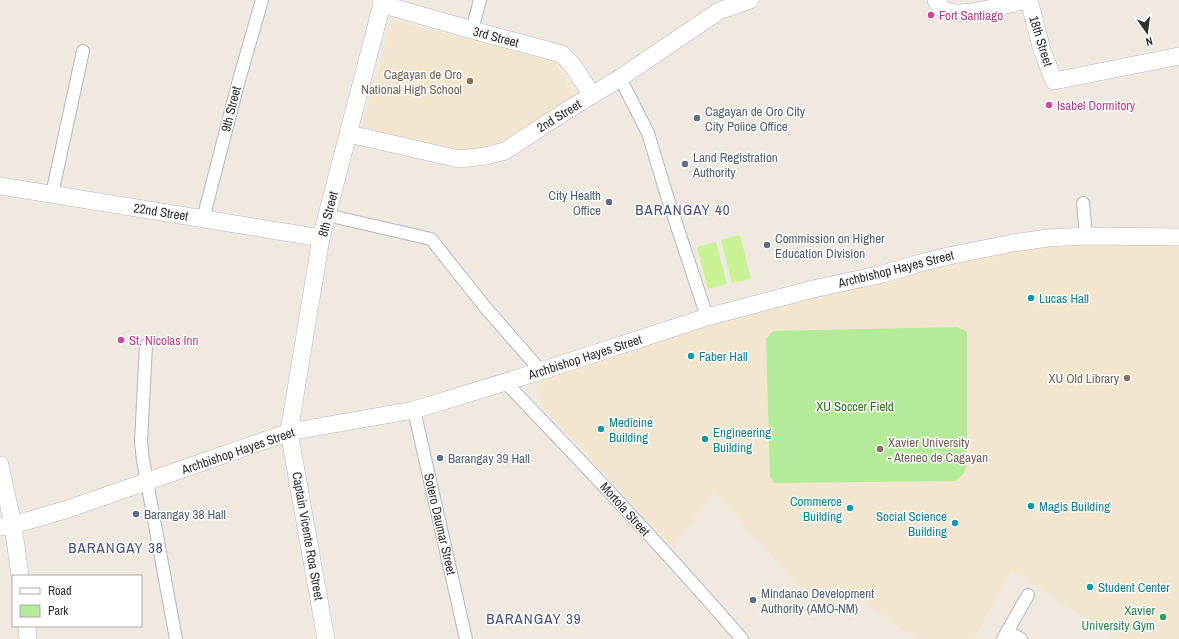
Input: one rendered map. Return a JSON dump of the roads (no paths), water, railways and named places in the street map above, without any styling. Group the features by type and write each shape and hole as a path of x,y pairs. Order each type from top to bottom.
{"street":[{"name":"9th Street","path":"203,219 239,80 262,0"},
{"path":"472,30 480,0"},
{"name":"2nd Street","path":"348,134 459,159 486,156 504,151 620,78 719,11 750,0"},
{"path":"936,0 941,8 948,12 956,13 976,11 1026,0"},
{"name":"18th Street","path":"1029,0 1042,50 1054,81 1179,56"},
{"name":"3rd Street","path":"382,2 472,30 562,54 574,66 592,95"},
{"name":"8th Street","path":"289,432 321,238 382,2"},
{"path":"52,194 83,51"},
{"path":"620,78 648,133 707,317"},
{"name":"22nd Street","path":"0,186 321,238"},
{"path":"1083,203 1086,236"},
{"path":"327,215 431,239 485,307 541,371"},
{"name":"Archbishop Hayes Street","path":"6,526 68,509 289,432 414,410 541,371 707,317 813,289 883,274 953,255 1013,243 1048,238 1086,236 1179,237"},
{"path":"146,345 141,442 146,482 176,639"},
{"name":"Mortola Street","path":"505,382 584,464 742,639"},
{"name":"Sotero Daumar Street","path":"414,410 466,639"},
{"name":"Captain Vicente Roa Street","path":"289,432 326,639"},
{"path":"0,465 6,526 20,575"},
{"path":"1021,639 1005,635 1028,595"},
{"path":"27,627 28,639"}],"place":[{"name":"Fort Santiago","path":"931,15"},
{"name":"Cagayan de Oro National High School","path":"470,81"},
{"name":"Isabel Dormitory","path":"1049,105"},
{"name":"Cagayan de Oro City City Police Office","path":"697,118"},
{"name":"Land Registration Authority","path":"685,164"},
{"name":"City Health Office","path":"609,202"},
{"name":"Commission on Higher Education Division","path":"767,245"},
{"name":"Lucas Hall","path":"1031,298"},
{"name":"St. Nicolas Inn","path":"121,340"},
{"name":"Faber Hall","path":"691,356"},
{"name":"XU Old Library","path":"1127,378"},
{"name":"Medicine Building","path":"601,429"},
{"name":"Engineering Building","path":"705,439"},
{"name":"Xavier University - Ateneo de Cagayan","path":"880,449"},
{"name":"Barangay 39 Hall","path":"440,458"},
{"name":"Magis Building","path":"1031,506"},
{"name":"Commerce Building","path":"850,508"},
{"name":"Barangay 38 Hall","path":"136,514"},
{"name":"Social Science Building","path":"955,523"},
{"name":"Student Center","path":"1090,587"},
{"name":"Mindanao Development Authority (AMO-NM)","path":"753,600"},
{"name":"Xavier University Gym","path":"1163,617"}],"district":[{"name":"BARANGAY 40","path":"683,209"},
{"name":"BARANGAY 38","path":"116,547"},
{"name":"BARANGAY 39","path":"534,618"}],"park label":[{"name":"XU Soccer Field","path":"855,406"}]}
